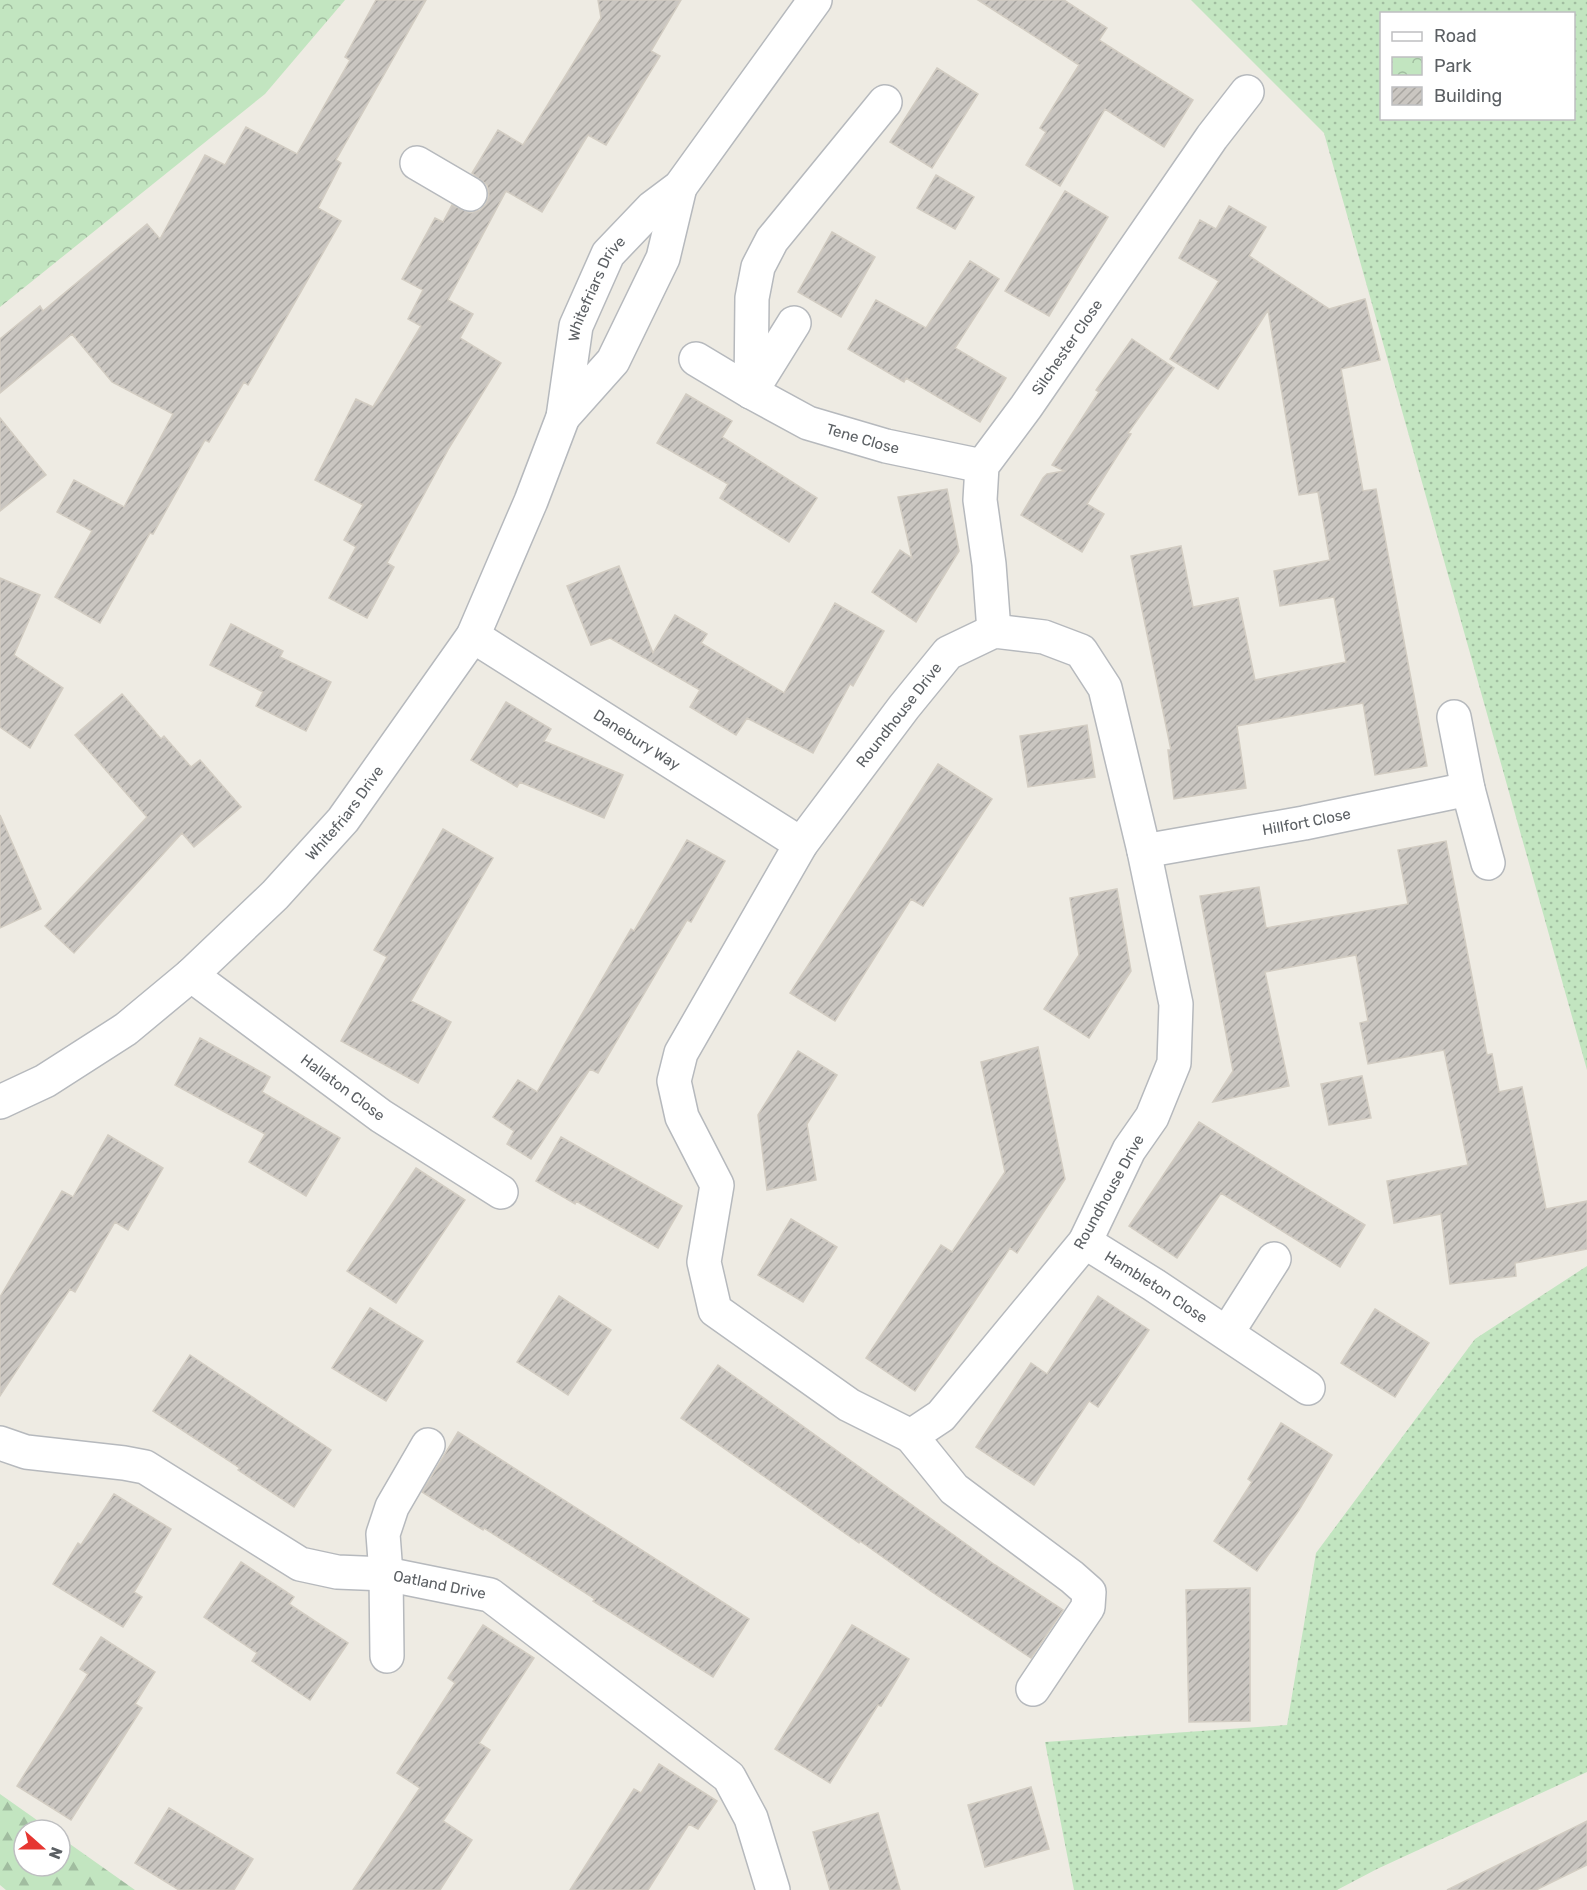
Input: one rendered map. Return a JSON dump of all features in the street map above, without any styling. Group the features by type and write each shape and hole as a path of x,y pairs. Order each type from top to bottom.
{"street":[{"name":"Whitefriars Drive","path":"0,1102 45,1081 126,1029 191,975 275,895 343,820 473,636 531,501 563,417 576,326 608,254 652,208 680,188 814,1"},
{"name":"Silchester Close","path":"982,466 1026,407 1212,137 1247,92"},
{"path":"751,392 752,298 758,267 772,240 885,102"},
{"path":"417,163 470,194"},
{"name":"Whitefriars Drive","path":"563,417 613,361 663,258 680,188"},
{"path":"751,392 794,323"},
{"name":"Tene Close","path":"696,359 808,423 885,446 982,466"},
{"path":"982,466 980,500 989,564 994,632"},
{"name":"Roundhouse Drive","path":"994,632 1044,637 1081,651 1105,688 1144,851 1176,1004 1174,1063 1152,1117 1129,1150 1085,1242 941,1416 911,1436 849,1405 715,1310 704,1262 717,1185 682,1117 674,1081 681,1053 801,844 948,652 994,632"},
{"name":"Danebury Way","path":"473,636 801,844"},
{"path":"1454,717 1468,789 1488,863"},
{"name":"Hillfort Close","path":"1144,851 1316,820 1468,789"},
{"name":"Hallaton Close","path":"191,975 381,1116 501,1192"},
{"name":"Hambleton Close","path":"1085,1242 1154,1285 1308,1388"},
{"path":"1227,1333 1274,1259"},
{"path":"911,1436 954,1489 1089,1592 1088,1607 1033,1689"},
{"name":"Oatland Drive","path":"0,1443 26,1452 145,1467 300,1564 337,1572 386,1574 490,1595 729,1777 751,1818 773,1890"},
{"path":"387,1656 383,1534 392,1507 428,1445"}],"green space":[{"path":"0,0 345,0 265,94 0,307"},
{"path":"1191,0 1587,0 1587,1070 1324,133"},
{"path":"1587,1266 1587,1772 1377,1869 1337,1890 1074,1890 1045,1742 1287,1725 1316,1553 1475,1339"},
{"path":"0,1794 34,1818 12,1818 12,1878 72,1878 72,1845 135,1890 6,1890 0,1885"}],"building":[{"path":"376,0 426,0 336,160 341,163 318,208 341,221 248,385 244,382 209,442 205,440 100,623 55,597 92,531 57,512 74,480 124,507 173,414 112,382 72,334 0,393 0,339 40,306 43,311 147,224 160,239 205,155 225,165 246,127 297,154 350,60 345,57"},
{"path":"598,0 681,0 651,51 660,56 606,145 588,135 542,212 506,191 448,300 473,314 460,338 501,363 449,448 387,563 394,567 367,618 329,598 356,547 344,540 363,505 315,480 356,399 373,407 421,326 408,319 423,290 402,279 435,218 443,222 452,205 470,213 480,210 486,204 489,195 487,185 472,173 498,130 523,145 601,18"},
{"path":"978,0 1064,0 1107,28 1099,40 1193,100 1164,147 1105,109 1060,186 1026,165 1046,132 1040,128 1079,65"},
{"path":"937,68 978,94 932,168 890,142"},
{"path":"936,175 974,197 955,229 917,208"},
{"path":"1065,191 1108,217 1049,316 1005,291"},
{"path":"1229,206 1266,227 1249,256 1329,309 1365,299 1380,360 1341,369 1363,491 1376,489 1427,766 1375,775 1363,703 1237,726 1246,788 1174,799 1168,750 1171,750 1131,556 1181,546 1193,607 1238,598 1255,680 1346,662 1334,597 1280,606 1274,571 1330,560 1318,492 1299,495 1268,310 1218,389 1170,359 1219,281 1179,258 1200,220 1216,229"},
{"path":"832,232 875,257 841,317 798,292"},
{"path":"970,261 999,279 955,348 1006,378 980,422 906,378 904,382 848,349 876,300 926,328"},
{"path":"1132,339 1174,368 1128,433 1131,434 1087,504 1104,514 1082,552 1021,515 1043,478 1047,474 1064,471 1052,465 1099,392 1096,390"},
{"path":"686,394 732,421 722,437 817,498 789,542 720,498 728,484 657,443"},
{"path":"0,418 46,475 0,511"},
{"path":"947,489 959,551 916,622 872,592 900,550 912,558 898,497"},
{"path":"619,566 653,653 675,615 707,634 701,643 784,693 835,603 884,631 853,686 850,684 813,753 747,718 736,735 690,707 700,690 610,638 591,645 567,586"},
{"path":"0,578 40,595 14,655 63,688 30,748 0,727"},
{"path":"231,624 283,651 280,657 331,682 306,731 256,706 263,692 210,665"},
{"path":"122,694 161,739 164,736 191,767 200,760 241,807 194,847 182,833 74,953 45,926 147,817 75,735"},
{"path":"506,702 551,729 544,741 623,775 604,818 520,782 517,787 471,760"},
{"path":"1087,725 1095,777 1028,787 1020,736"},
{"path":"938,764 992,799 923,906 911,899 835,1021 790,993"},
{"path":"0,815 41,909 0,928"},
{"path":"443,829 493,858 411,1001 451,1022 418,1083 341,1041 387,957 374,950"},
{"path":"687,840 725,861 691,922 687,920 598,1073 590,1069 531,1159 507,1144 514,1131 493,1117 518,1080 537,1092 631,929 634,931"},
{"path":"1446,841 1487,1055 1492,1054 1499,1092 1522,1087 1546,1209 1587,1201 1587,1249 1515,1263 1516,1276 1450,1284 1441,1214 1394,1223 1387,1181 1468,1165 1444,1050 1368,1064 1360,1023 1368,1021 1356,955 1265,972 1289,1086 1213,1102 1233,1071 1200,896 1259,887 1266,928 1408,904 1398,850"},
{"path":"1117,889 1131,971 1089,1038 1044,1009 1079,955 1070,898"},
{"path":"200,1038 270,1077 262,1092 340,1138 306,1196 249,1162 265,1134 175,1085"},
{"path":"1038,1047 1065,1179 1017,1253 1010,1248 915,1391 866,1358 941,1245 952,1252 1005,1172 981,1062"},
{"path":"798,1051 837,1075 807,1124 816,1180 767,1190 758,1115"},
{"path":"1362,1076 1371,1118 1329,1125 1321,1084"},
{"path":"1199,1122 1365,1225 1340,1267 1221,1193 1177,1258 1129,1226"},
{"path":"108,1135 163,1168 128,1230 115,1222 75,1292 70,1289 0,1396 0,1297 62,1191 73,1197"},
{"path":"561,1137 682,1206 658,1248 536,1181"},
{"path":"416,1168 465,1200 396,1303 347,1271"},
{"path":"791,1219 837,1247 803,1302 758,1275"},
{"path":"559,1296 611,1330 568,1395 517,1362"},
{"path":"1098,1296 1149,1330 1098,1407 1089,1401 1034,1485 976,1447 1031,1363 1047,1374"},
{"path":"370,1308 423,1341 386,1401 332,1368"},
{"path":"1375,1309 1429,1343 1395,1397 1341,1363"},
{"path":"190,1355 331,1450 294,1507 238,1470 240,1468 153,1411"},
{"path":"718,1365 995,1565 1063,1610 1031,1658 860,1541 859,1543 681,1418"},
{"path":"1281,1423 1332,1455 1299,1510 1257,1571 1214,1541 1252,1482 1248,1479"},
{"path":"458,1432 749,1619 713,1677 484,1528 483,1530 422,1492"},
{"path":"114,1494 171,1529 134,1592 142,1597 123,1627 53,1584 78,1543 81,1545"},
{"path":"241,1562 294,1597 289,1604 348,1643 310,1700 252,1661 257,1653 204,1617"},
{"path":"1250,1588 1250,1721 1189,1722 1186,1590"},
{"path":"483,1625 534,1658 479,1743 490,1750 443,1821 472,1840 440,1890 353,1890 420,1788 397,1773 455,1683 448,1678"},
{"path":"852,1625 909,1659 830,1783 775,1749"},
{"path":"101,1637 155,1672 135,1704 142,1708 72,1818 17,1786 88,1674 80,1669"},
{"path":"659,1764 717,1801 698,1829 689,1824 648,1890 570,1890 634,1789 641,1793"},
{"path":"1031,1787 1049,1849 985,1867 968,1805"},
{"path":"169,1808 253,1859 234,1890 179,1890 135,1863"},
{"path":"878,1813 900,1890 830,1890 813,1832"},
{"path":"1587,1821 1587,1865 1536,1890 1447,1890"}]}
